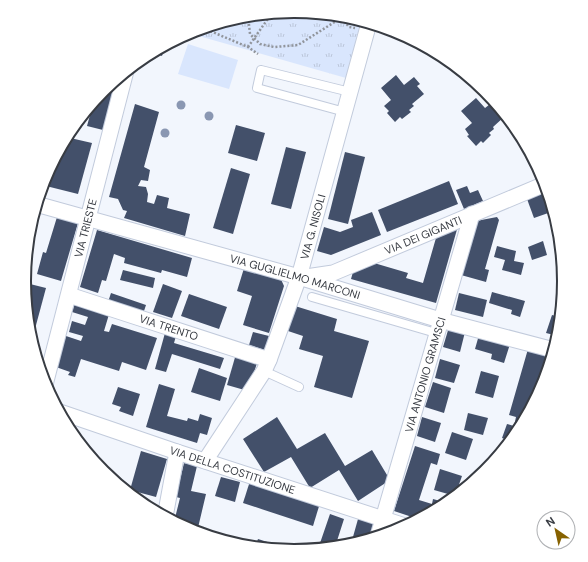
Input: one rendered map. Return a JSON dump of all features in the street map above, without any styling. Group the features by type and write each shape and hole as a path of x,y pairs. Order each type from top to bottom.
{"street":[{"name":"VIA G. NISOLI","path":"205,461 266,365 299,278 345,112 362,27"},
{"name":"VIA TRIESTE","path":"44,361 69,295 124,81"},
{"name":"VIA DEI GIGANTI","path":"299,278 333,273 539,186"},
{"name":"VIA GUGLIELMO MARCONI","path":"42,206 299,278 331,295 438,326 548,349"},
{"name":"VIA ANTONIO GRAMSCI","path":"380,530 438,326 472,214"},
{"name":"VIA TRENTO","path":"69,295 266,365"},
{"name":"VIA DELLA COSTITUZIONE","path":"68,415 397,523"},
{"path":"166,511 177,452"}],"lane":[{"path":"345,112 257,88 261,70 350,92"},
{"path":"312,297 331,295"},
{"path":"266,365 299,387"}],"path":[{"path":"248,47 267,20"},
{"path":"249,22 250,34 260,44 274,47 298,45 319,33 335,21"},
{"path":"346,23 349,27 356,29 360,26"},
{"path":"211,31 248,47 258,54"}],"green space":[{"path":"294,18 328,20 359,26 346,78 198,36 226,27 260,20"},
{"path":"188,44 238,60 229,89 178,74"}],"building":[{"path":"396,75 404,85 414,77 420,84 417,86 424,94 412,104 414,106 409,110 411,112 402,119 400,117 395,122 387,113 389,111 384,106 391,100 381,88"},
{"path":"114,90 103,130 87,126 90,115"},
{"path":"476,98 485,108 489,105 502,119 493,127 494,129 489,133 491,135 483,143 481,141 476,146 467,136 469,135 465,129 472,123 461,111"},
{"path":"135,104 159,112 144,167 150,170 148,181 141,180 138,186 146,187 148,194 147,202 154,204 157,195 169,198 167,208 190,214 185,236 124,218 127,211 123,210 118,199 109,197"},
{"path":"236,125 265,133 257,161 228,153"},
{"path":"73,139 92,143 78,194 49,187 66,149"},
{"path":"286,147 306,152 291,209 271,204"},
{"path":"345,152 365,157 348,224 328,219"},
{"path":"231,168 250,174 233,234 213,228"},
{"path":"449,181 458,204 387,232 378,210"},
{"path":"467,186 470,193 478,190 483,201 464,209 456,190"},
{"path":"542,193 548,213 534,218 527,199"},
{"path":"372,212 381,235 331,255 317,251 324,227 340,232 353,227 351,220"},
{"path":"57,217 78,223 61,281 37,274 43,252 46,253"},
{"path":"497,217 499,220 485,269 489,270 486,282 461,275 476,221"},
{"path":"458,226 436,303 351,279 355,265 374,263 408,273 406,278 423,283 438,231"},
{"path":"97,230 192,258 187,277 162,270 161,273 124,263 125,258 114,254 106,281 102,280 98,293 80,287"},
{"path":"543,241 547,255 532,260 528,247"},
{"path":"497,246 516,251 514,261 524,263 521,275 502,270 505,260 494,257"},
{"path":"245,265 279,275 284,286 269,333 243,325 252,296 237,291"},
{"path":"123,270 155,278 153,288 120,280"},
{"path":"31,284 46,288 35,328"},
{"path":"163,284 182,291 172,318 153,312"},
{"path":"492,292 525,301 520,317 511,314 512,310 489,303"},
{"path":"111,293 146,305 143,314 108,302"},
{"path":"459,293 487,300 483,317 455,310"},
{"path":"189,294 227,307 219,329 181,316"},
{"path":"76,300 110,311 104,331 109,332 112,324 157,338 146,370 122,362 119,371 81,359 75,377 68,375 70,372 56,367 66,336 81,341 83,336 69,332 72,321 85,325 88,317 72,312"},
{"path":"295,306 337,319 334,331 369,341 352,398 314,387 323,356 299,349 303,336 288,331"},
{"path":"552,315 555,316 551,334 546,333"},
{"path":"449,327 465,332 460,352 443,347"},
{"path":"253,332 269,336 265,350 249,345"},
{"path":"165,333 176,336 174,343 224,358 220,369 172,354 166,372 155,369"},
{"path":"479,335 510,344 504,363 491,359 492,354 475,349"},
{"path":"528,349 546,355 537,382 522,413 514,425 516,417 509,415"},
{"path":"236,354 258,360 248,391 227,385"},
{"path":"440,359 460,365 454,383 435,378"},
{"path":"199,368 227,378 220,401 191,392"},
{"path":"481,371 499,376 493,398 475,393"},
{"path":"433,382 451,388 444,413 425,407"},
{"path":"159,384 175,389 167,416 187,421 188,418 198,421 200,414 212,418 207,435 200,433 197,443 146,427"},
{"path":"118,387 140,394 133,416 119,411 121,407 112,404"},
{"path":"468,413 488,418 483,435 464,430"},
{"path":"277,417 297,449 325,433 345,466 372,450 390,480 358,501 339,470 310,488 291,457 264,472 243,439"},
{"path":"422,417 441,423 435,442 417,436"},
{"path":"507,424 514,426 504,439 502,438"},
{"path":"452,432 473,439 466,460 445,453"},
{"path":"415,446 440,454 437,465 431,463 419,500 432,504 433,499 439,501 411,517 394,511"},
{"path":"141,451 167,459 156,497 136,492 131,487"},
{"path":"184,463 197,466 191,491 206,494 198,526 176,516 180,498 176,497"},
{"path":"440,469 462,476 458,486 448,494 434,490"},
{"path":"221,477 240,482 235,502 215,496"},
{"path":"250,481 320,503 313,526 243,503"},
{"path":"330,514 344,519 337,540 320,542"},
{"path":"358,519 374,524 372,532 353,537"},
{"path":"258,539 269,543 260,542 257,541"}]}
